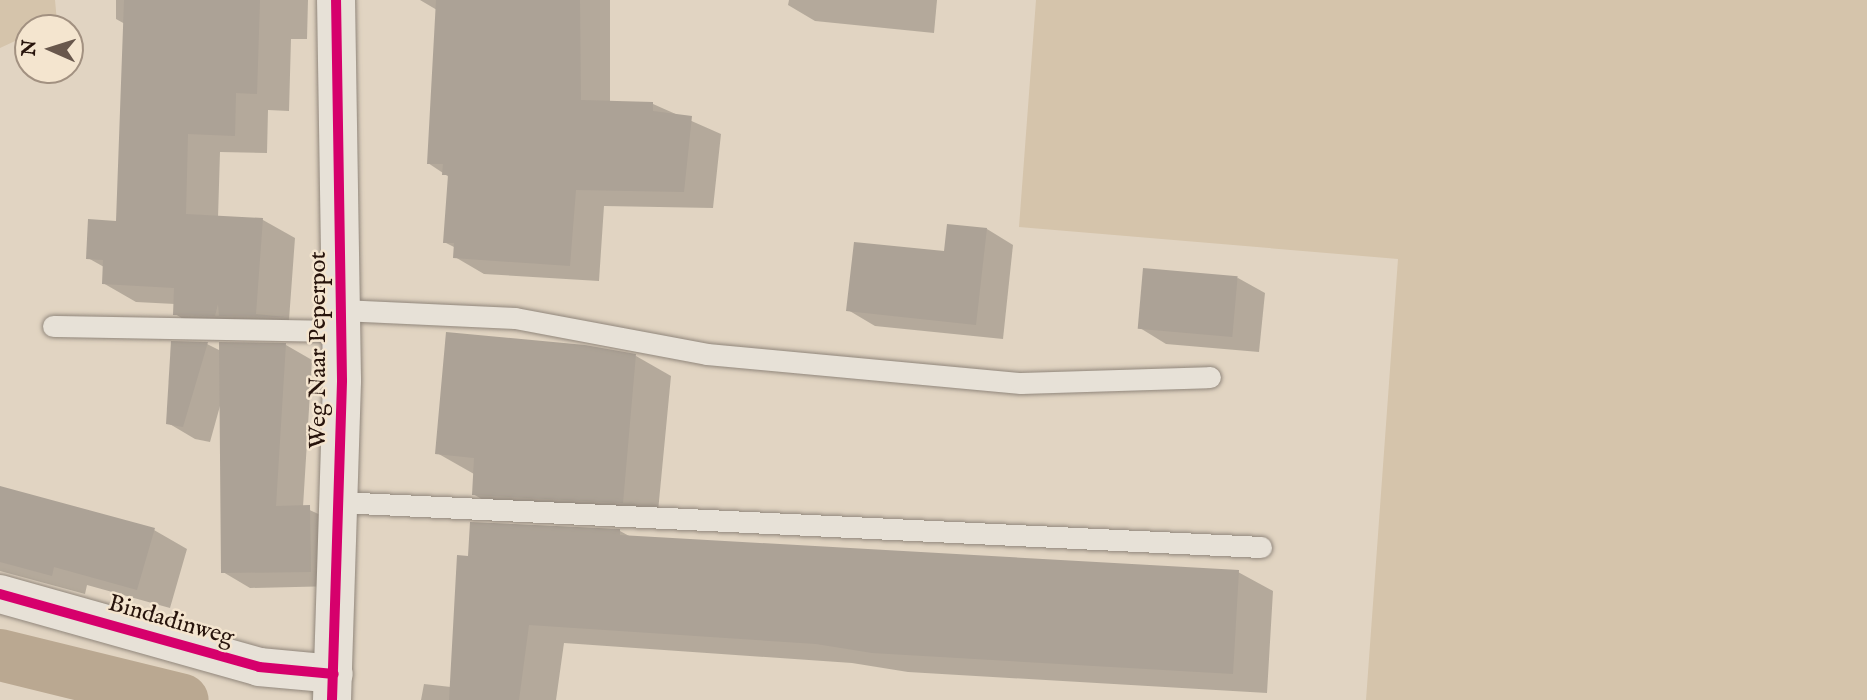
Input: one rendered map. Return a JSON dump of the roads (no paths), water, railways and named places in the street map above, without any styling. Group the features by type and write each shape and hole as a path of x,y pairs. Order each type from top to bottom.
{"street":[{"name":"Weg Naar Peperpot","path":"333,687 341,321 337,0"},
{"name":"Bindadinweg","path":"0,594 333,687"}],"lane":[{"path":"53,326 514,318 707,354 1021,383 1210,377"},
{"path":"338,502 1261,547"}],"waterway":[{"path":"0,655 183,700"}]}
